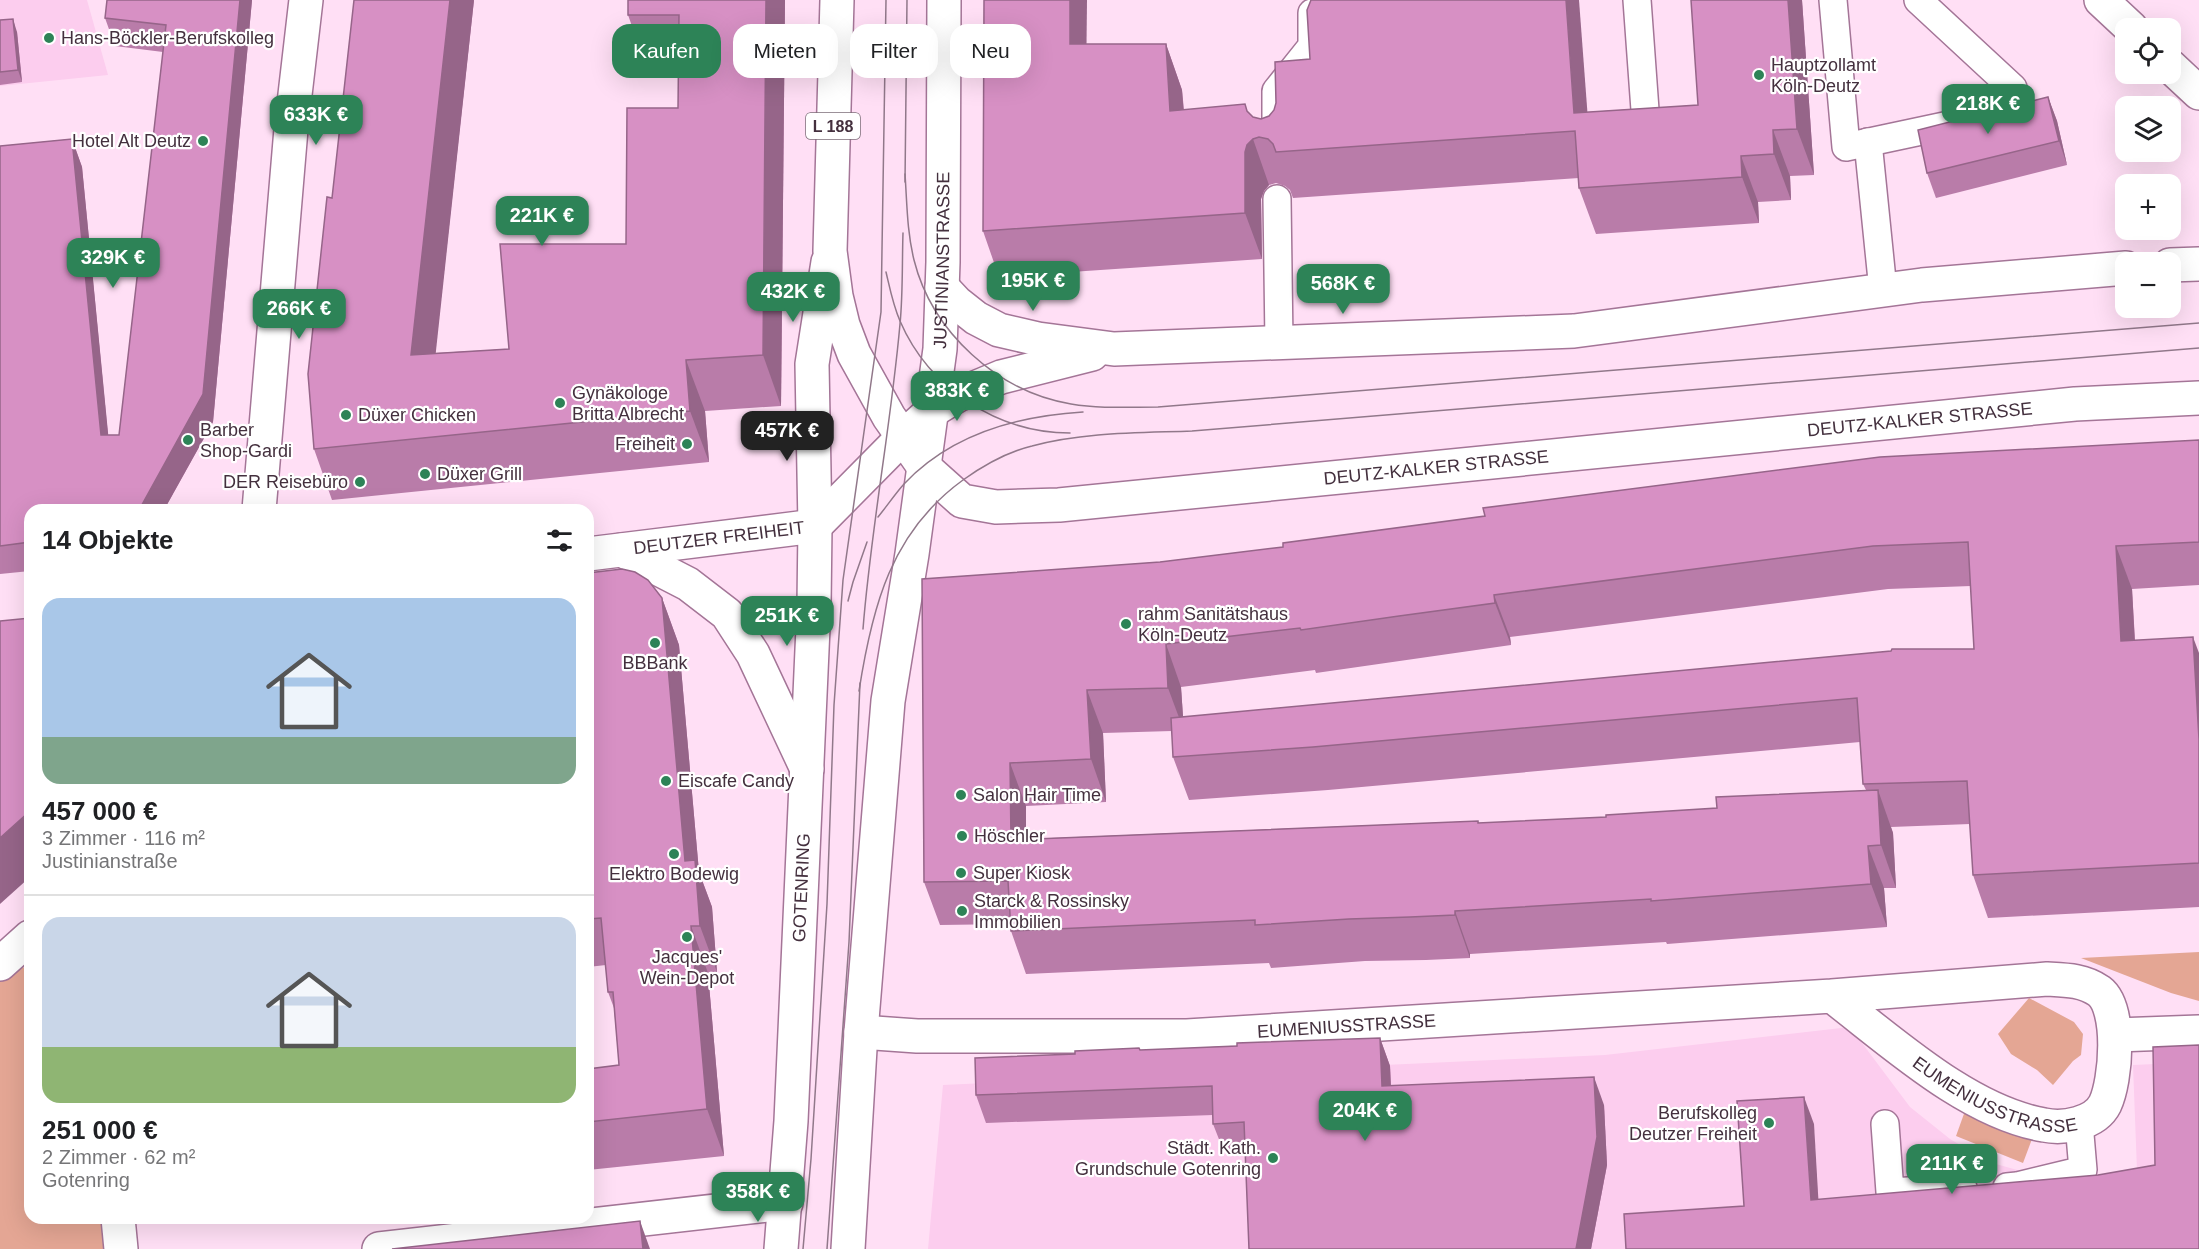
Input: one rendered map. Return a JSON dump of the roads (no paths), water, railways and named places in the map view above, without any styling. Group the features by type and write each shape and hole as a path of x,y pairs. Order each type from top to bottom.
{"main road":[{"path":"260,504 290,140 306,0"},
{"name":"L 188","path":"815,526 812,364 830,251 837,0"},
{"name":"JUSTINIANSTRASSE","path":"861,1032 888,701 912,554 940,340 944,0"},
{"path":"2101,0 2120,18"},
{"path":"2181,76 2199,93"},
{"name":"DEUTZ-KALKER STRASSE","path":"830,251 836,296 843,325 854,354 903,437 924,467 962,501 996,507 1059,505 2075,404 2199,398"},
{"path":"2181,265 2199,264"},
{"path":"942,287 976,318 999,330 1038,339 1114,349 1574,331 1883,290 2115,269"},
{"path":"815,526 903,437 932,411 958,395 1001,377 1114,349"},
{"name":"DEUTZER FREIHEIT","path":"594,553 815,526"},
{"name":"GOTENRING","path":"781,1249 786,1203 807,769 815,526"},
{"name":"DEUTZER FREIHEIT","path":"622,550 688,584 726,614 753,654 807,769"},
{"path":"0,964 24,942"},
{"name":"EUMENIUSSTRASSE","path":"861,1032 917,1036 1187,1036 1832,996 2047,978 2080,981 2100,992 2109,1004 2116,1035 2113,1072 2105,1105 2092,1118 2072,1125 2047,1126 2022,1120 1977,1101 1920,1064 1832,996"},
{"path":"848,1249 861,1032"},
{"path":"2116,1035 2199,1032"},
{"path":"379,1249 786,1203"},
{"path":"119,1224 121,1249"}],"lane":[{"path":"1637,0 1645,110"},
{"path":"1833,0 1846,147 2020,111 2013,88 1918,0"},
{"path":"1276,149 1275,91 1312,46 1312,6 1335,4"},
{"path":"1868,142 1883,290"},
{"path":"1277,199 1279,343"},
{"path":"1886,1124 1890,1192 2017,1186 2083,1170 2079,1123"}],"tram line":[{"path":"803,1249 827,904 834,705 843,580 881,312 886,0"},
{"path":"905,182 907,0"},
{"path":"905,174 914,260 923,286 936,311 952,334 994,372 1018,387 1044,397 1082,406 1158,407 2199,323"},
{"path":"863,629 896,362 902,301 903,233"},
{"path":"886,272 900,321 913,345 947,386 968,402 1017,425 1043,431 1070,433"},
{"path":"859,691 864,660 879,601 902,547 918,523 938,501 971,474 1005,455 1032,446 1092,436 1192,431 2199,348"},
{"path":"878,517 904,484 922,467 964,440 1010,423 1083,412"},
{"path":"848,601 867,542"},
{"path":"827,1249 849,942 860,683"}],"place":[{"name":"Hans-Böckler-Berufskolleg","path":"49,38"},
{"name":"Hauptzollamt Köln-Deutz","path":"1759,75"},
{"name":"Hotel Alt Deutz","path":"203,141"},
{"name":"Gynäkologe Britta Albrecht","path":"560,403"},
{"name":"Düxer Chicken","path":"346,415"},
{"name":"Barber Shop-Gardi","path":"188,440"},
{"name":"Freiheit","path":"687,444"},
{"name":"Düxer Grill","path":"425,474"},
{"name":"DER Reisebüro","path":"360,482"},
{"name":"rahm Sanitätshaus Köln-Deutz","path":"1126,624"},
{"name":"BBBank","path":"655,643"},
{"name":"Eiscafe Candy","path":"666,781"},
{"name":"Salon Hair Time","path":"961,795"},
{"name":"Höschler","path":"962,836"},
{"name":"Elektro Bodewig","path":"674,854"},
{"name":"Super Kiosk","path":"961,873"},
{"name":"Starck & Rossinsky Immobilien","path":"962,911"},
{"name":"Jacques' Wein-Depot","path":"687,937"},
{"name":"Berufskolleg Deutzer Freiheit","path":"1769,1123"},
{"name":"Städt. Kath. Grundschule Gotenring","path":"1273,1158"}]}
